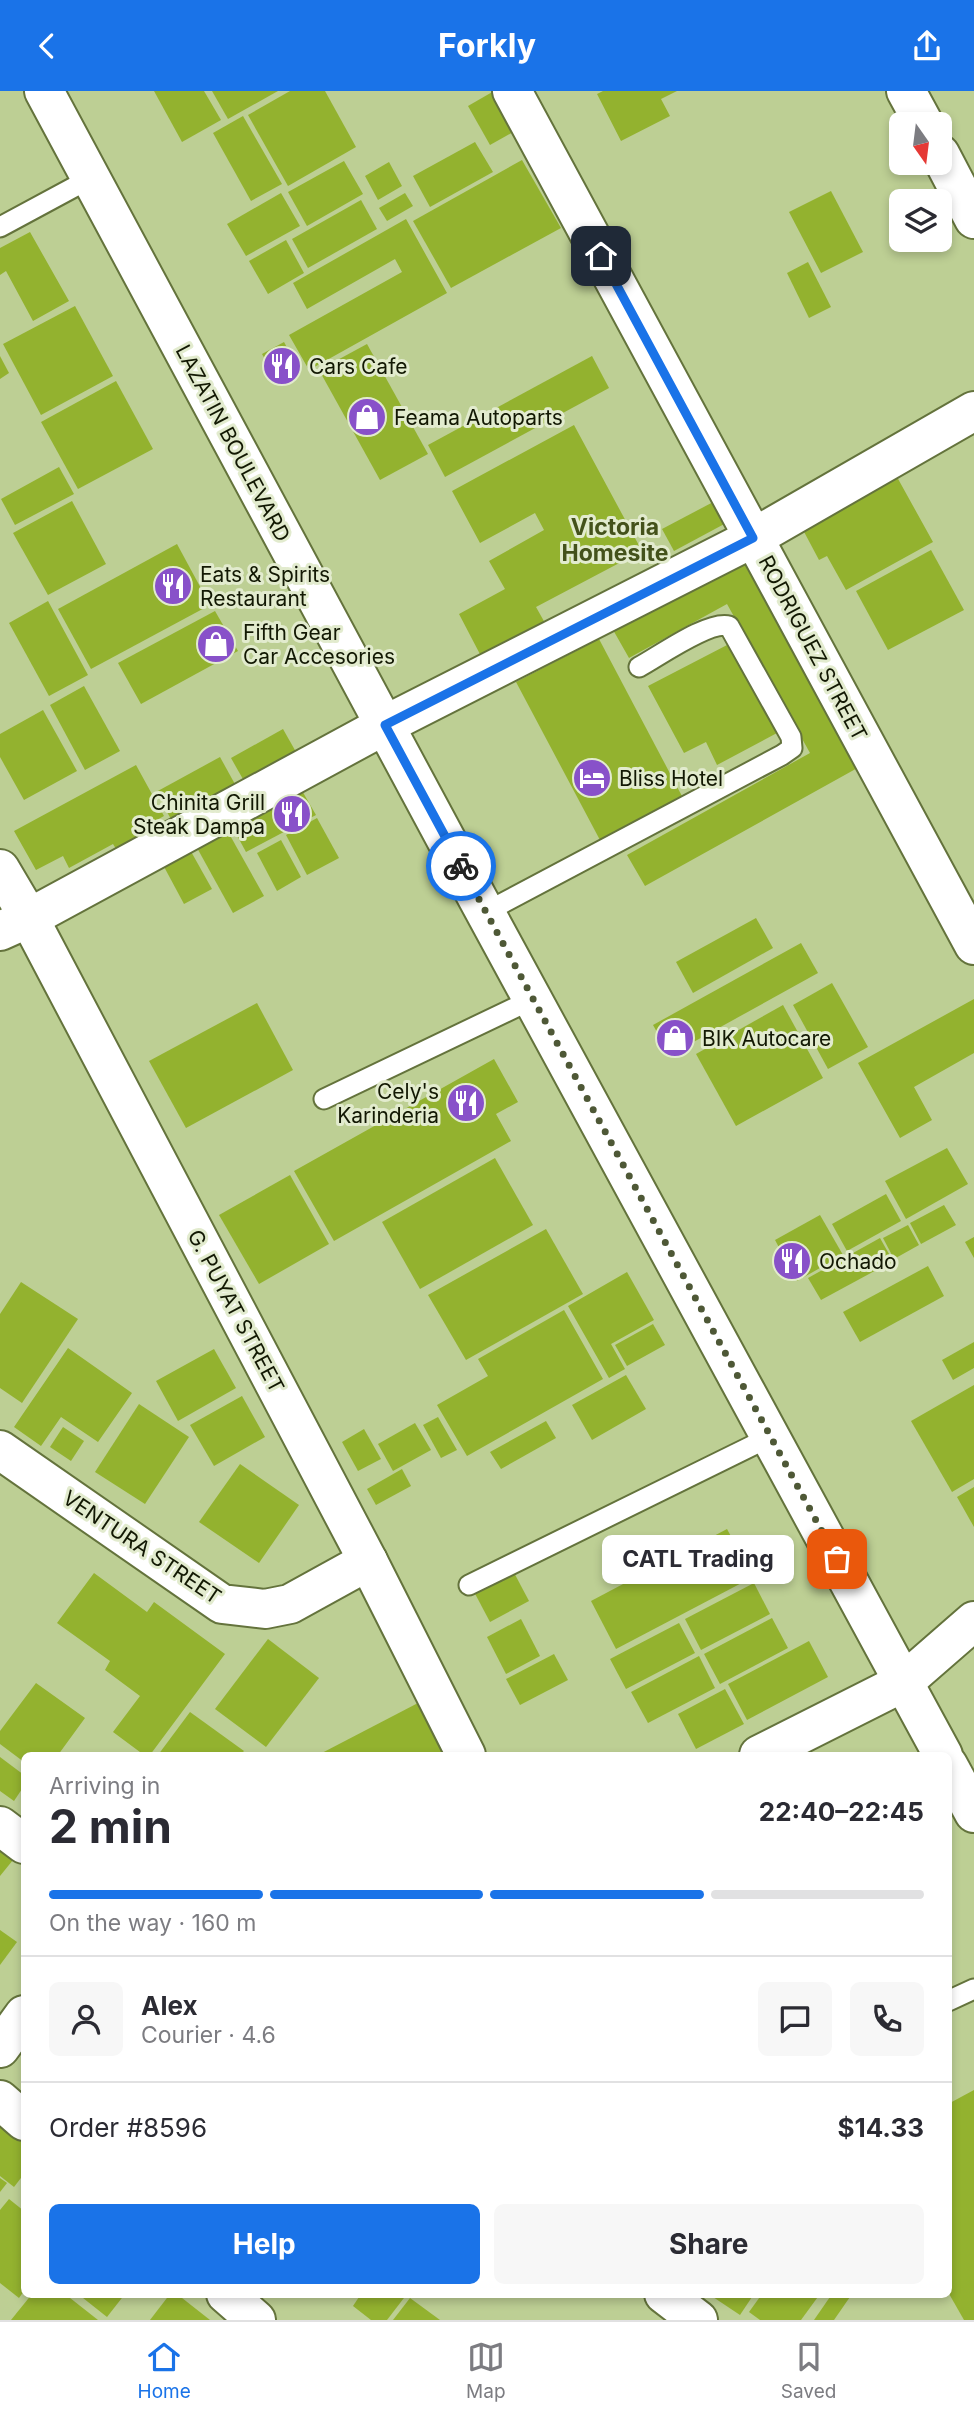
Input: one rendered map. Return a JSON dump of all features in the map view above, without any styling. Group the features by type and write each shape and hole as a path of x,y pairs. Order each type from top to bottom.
{"street":[{"name":"RODRIGUEZ STREET","path":"512,91 974,946"},
{"path":"906,91 917,112"},
{"name":"LAZATIN BOULEVARD","path":"55,95 91,179 941,1752"},
{"path":"951,175 974,219"},
{"path":"14,924 385,725 753,538 974,411"},
{"name":"G. PUYAT STREET","path":"0,869 14,924 368,1561 464,1752"},
{"name":"VENTURA STREET","path":"0,1450 222,1604 265,1609 290,1604 368,1561"},
{"path":"765,1752 904,1682 974,1621"},
{"path":"952,1772 974,1812"},
{"path":"0,1826 21,1841"},
{"path":"0,2048 21,2019"},
{"path":"0,2100 21,2118"},
{"path":"231,2298 256,2320"},
{"path":"669,2298 698,2320"}],"lane":[{"path":"0,227 91,179"},
{"path":"486,912 792,748 791,737 729,626 723,624 707,629 639,667"},
{"path":"324,1099 533,999"},
{"path":"469,1585 770,1437"},
{"path":"952,1999 974,1989"}],"building":[{"path":"154,91 204,91 221,120 182,142"},
{"path":"212,91 278,91 228,119"},
{"path":"290,91 325,91 356,147 288,186 248,115"},
{"path":"494,91 524,126 490,145 468,106"},
{"path":"603,91 677,91 661,99 670,116 621,141 597,94"},
{"path":"243,116 282,184 251,201 213,133"},
{"path":"475,142 493,172 430,207 413,176"},
{"path":"522,160 561,228 451,288 413,221"},
{"path":"344,161 363,194 307,226 288,192"},
{"path":"389,162 402,186 378,200 365,176"},
{"path":"831,191 863,252 821,273 789,212"},
{"path":"281,193 300,226 246,256 227,224"},
{"path":"405,193 413,206 387,221 379,208"},
{"path":"361,200 377,229 308,268 292,239"},
{"path":"406,219 447,293 309,370 289,335 402,272 395,259 307,309 293,283"},
{"path":"30,232 69,301 33,321 6,271 0,275 0,248"},
{"path":"286,240 304,273 268,294 249,261"},
{"path":"808,262 831,307 809,318 787,273"},
{"path":"75,306 113,376 41,415 3,344"},
{"path":"284,342 301,373 280,385 262,354"},
{"path":"367,344 428,454 380,480 319,370"},
{"path":"0,356 9,373 0,379"},
{"path":"592,356 609,388 445,477 428,445"},
{"path":"116,381 153,449 78,489 41,422"},
{"path":"574,425 642,551 536,607 545,623 482,658 459,614 505,589 489,561 544,530 535,513 480,543 452,491"},
{"path":"59,467 74,494 15,525 1,499"},
{"path":"897,477 933,542 846,590 827,556 819,560 802,528"},
{"path":"717,500 728,522 674,551 662,529"},
{"path":"72,501 106,564 48,595 13,533"},
{"path":"177,544 210,605 91,669 58,609"},
{"path":"740,548 861,766 645,886 627,855 810,753 727,604 629,658 608,621"},
{"path":"931,550 964,610 888,650 856,591"},
{"path":"48,601 88,675 49,696 9,623"},
{"path":"215,611 238,651 141,704 118,663"},
{"path":"599,639 683,798 601,842 516,682"},
{"path":"729,644 777,733 717,765 706,742 684,753 648,686"},
{"path":"84,686 120,751 85,770 50,705"},
{"path":"43,710 77,771 24,800 0,757 0,734"},
{"path":"283,729 296,752 244,781 231,758"},
{"path":"220,757 236,786 172,821 156,792"},
{"path":"136,765 164,816 137,831 141,839 118,852 113,844 69,868 63,856 36,870 14,831"},
{"path":"297,782 316,815 246,852 228,819"},
{"path":"317,818 339,858 307,875 286,835"},
{"path":"227,830 264,896 233,913 196,846"},
{"path":"281,840 301,877 277,891 257,853"},
{"path":"189,848 212,889 184,904 162,863"},
{"path":"756,918 773,948 693,993 676,962"},
{"path":"801,943 818,973 670,1055 653,1025"},
{"path":"832,983 868,1047 828,1069 793,1005"},
{"path":"974,999 974,1053 914,1087 932,1120 900,1138 858,1063"},
{"path":"257,1003 293,1070 186,1128 149,1061"},
{"path":"783,1005 823,1078 736,1126 696,1054"},
{"path":"494,1059 518,1102 496,1114 511,1141 334,1241 294,1171"},
{"path":"947,1148 968,1184 906,1219 885,1181"},
{"path":"495,1158 533,1225 420,1289 382,1222"},
{"path":"290,1175 329,1244 259,1284 219,1215"},
{"path":"886,1194 901,1221 847,1251 832,1224"},
{"path":"944,1205 956,1225 921,1244 910,1223"},
{"path":"820,1215 843,1255 797,1281 775,1240"},
{"path":"908,1225 919,1245 894,1259 883,1238"},
{"path":"546,1229 583,1294 466,1360 428,1295"},
{"path":"974,1237 974,1258 965,1242"},
{"path":"880,1238 893,1261 821,1300 808,1278"},
{"path":"928,1266 944,1296 860,1342 843,1312"},
{"path":"627,1272 654,1320 611,1344 625,1369 609,1378 568,1306"},
{"path":"21,1282 78,1319 22,1403 0,1388 0,1314"},
{"path":"564,1310 603,1379 467,1456 437,1405 488,1376 478,1359"},
{"path":"653,1324 665,1345 627,1366 615,1345"},
{"path":"974,1342 974,1368 953,1380 942,1360"},
{"path":"68,1348 132,1393 98,1442 61,1417 41,1446 14,1427"},
{"path":"214,1349 236,1388 178,1421 156,1381"},
{"path":"626,1375 646,1409 592,1440 572,1405"},
{"path":"974,1385 974,1479 952,1492 911,1421"},
{"path":"242,1396 265,1437 214,1466 190,1425"},
{"path":"139,1404 189,1437 145,1504 95,1472"},
{"path":"438,1417 457,1450 441,1458 423,1425"},
{"path":"546,1421 556,1438 501,1469 490,1452"},
{"path":"415,1423 431,1450 393,1471 378,1444"},
{"path":"63,1427 84,1441 71,1461 50,1447"},
{"path":"364,1429 381,1459 358,1471 342,1442"},
{"path":"240,1464 299,1505 259,1563 199,1522"},
{"path":"402,1469 411,1486 376,1505 367,1489"},
{"path":"974,1487 974,1527 957,1497"},
{"path":"727,1529 753,1577 616,1649 591,1601"},
{"path":"511,1567 529,1601 490,1622 472,1588"},
{"path":"94,1573 147,1612 154,1602 225,1654 152,1752 140,1752 113,1732 140,1696 105,1670 110,1661 57,1623"},
{"path":"754,1583 770,1614 701,1650 685,1619"},
{"path":"772,1618 788,1648 720,1684 704,1654"},
{"path":"521,1619 540,1656 506,1674 487,1637"},
{"path":"679,1623 695,1653 626,1689 610,1659"},
{"path":"268,1639 319,1678 266,1747 215,1709"},
{"path":"809,1641 828,1677 747,1720 728,1684"},
{"path":"554,1654 568,1680 520,1705 506,1679"},
{"path":"699,1656 715,1688 648,1723 631,1692"},
{"path":"36,1683 85,1718 60,1752 21,1752 21,1760 0,1744 0,1731"},
{"path":"725,1689 744,1724 696,1749 678,1714"},
{"path":"418,1703 443,1752 324,1752"},
{"path":"190,1712 244,1751 243,1752 160,1752"},
{"path":"0,1757 21,1773 21,1790 14,1801 0,1791"},
{"path":"0,1850 13,1860 0,1876"},
{"path":"0,1930 17,1942 0,1965"},
{"path":"974,2090 974,2320 964,2320 951,2298 952,2102"},
{"path":"0,2124 21,2142 21,2178 14,2187 0,2176"},
{"path":"0,2178 7,2183 0,2192"},
{"path":"9,2199 21,2209 19,2298 0,2283 0,2210"},
{"path":"29,2298 70,2298 98,2320 11,2320"},
{"path":"83,2298 122,2298 107,2317"},
{"path":"167,2298 182,2298 210,2320 150,2320"},
{"path":"358,2298 404,2298 387,2320 371,2320 353,2306"},
{"path":"410,2298 440,2320 393,2320"},
{"path":"714,2298 751,2298 740,2315"},
{"path":"759,2298 817,2298 801,2320 760,2320 749,2312"},
{"path":"829,2298 849,2298 834,2320 814,2320"}],"way so far":[{"path":"461,866 837,1559"}],"place":[{"name":"Cars Cafe","path":"282,366"},
{"name":"Feama Autoparts","path":"367,417"},
{"name":"Eats & Spirits Restaurant","path":"173,586"},
{"name":"Fifth Gear Car Accesories","path":"216,644"},
{"name":"Bliss Hotel","path":"592,778"},
{"name":"Chinita Grill Steak Dampa","path":"292,814"},
{"name":"BIK Autocare","path":"675,1038"},
{"name":"Cely's Karinderia","path":"466,1103"},
{"name":"Ochado","path":"792,1261"},
{"name":"CATL Trading","path":"837,1559"}],"district":[{"name":"Victoria Homesite","path":"615,540"}],"route":[{"path":"461,866 385,725 753,538 601,256"}]}
